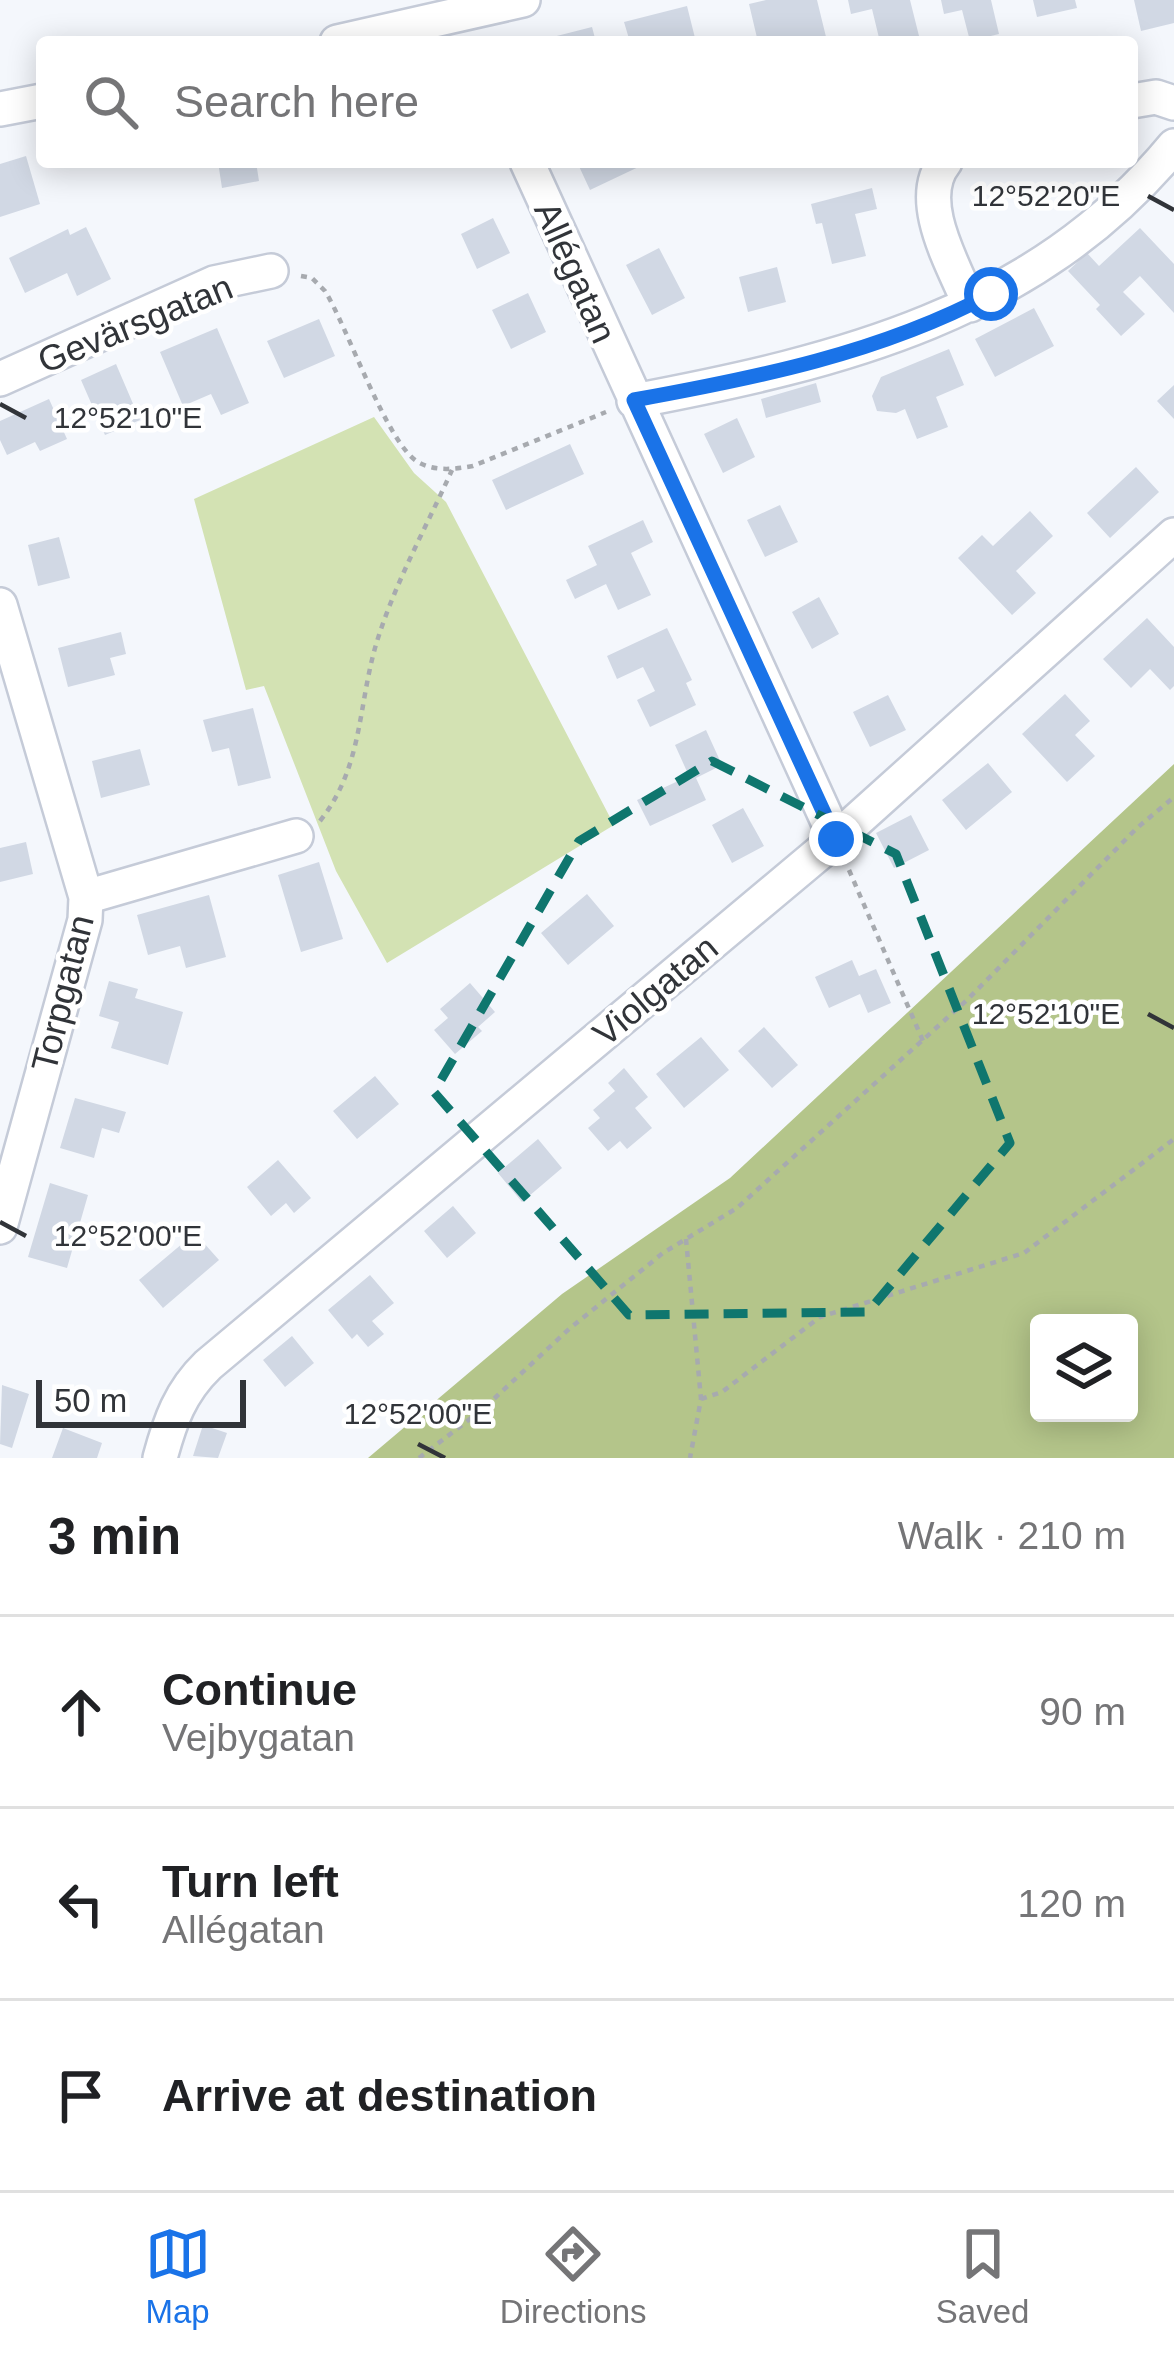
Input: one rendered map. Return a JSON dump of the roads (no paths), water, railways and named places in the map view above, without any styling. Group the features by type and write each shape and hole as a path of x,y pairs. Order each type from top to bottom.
{"street":[{"path":"364,36 523,0"},
{"path":"1138,100 1156,97 1174,103"},
{"path":"0,109 36,102"},
{"path":"634,400 821,360 970,305 1068,248 1124,201 1174,146"},
{"name":"Allégatan","path":"530,168 836,839"},
{"path":"941,168 932,191 944,240 970,305"},
{"name":"Gevärsgatan","path":"0,379 214,283 271,271"},
{"name":"Violgatan","path":"160,1458 170,1420 186,1387 208,1365 836,839 1174,535"},
{"name":"Torpgatan","path":"0,605 86,897 86,920 0,1227"},
{"name":"Torpgatan","path":"86,897 296,836"}]}
